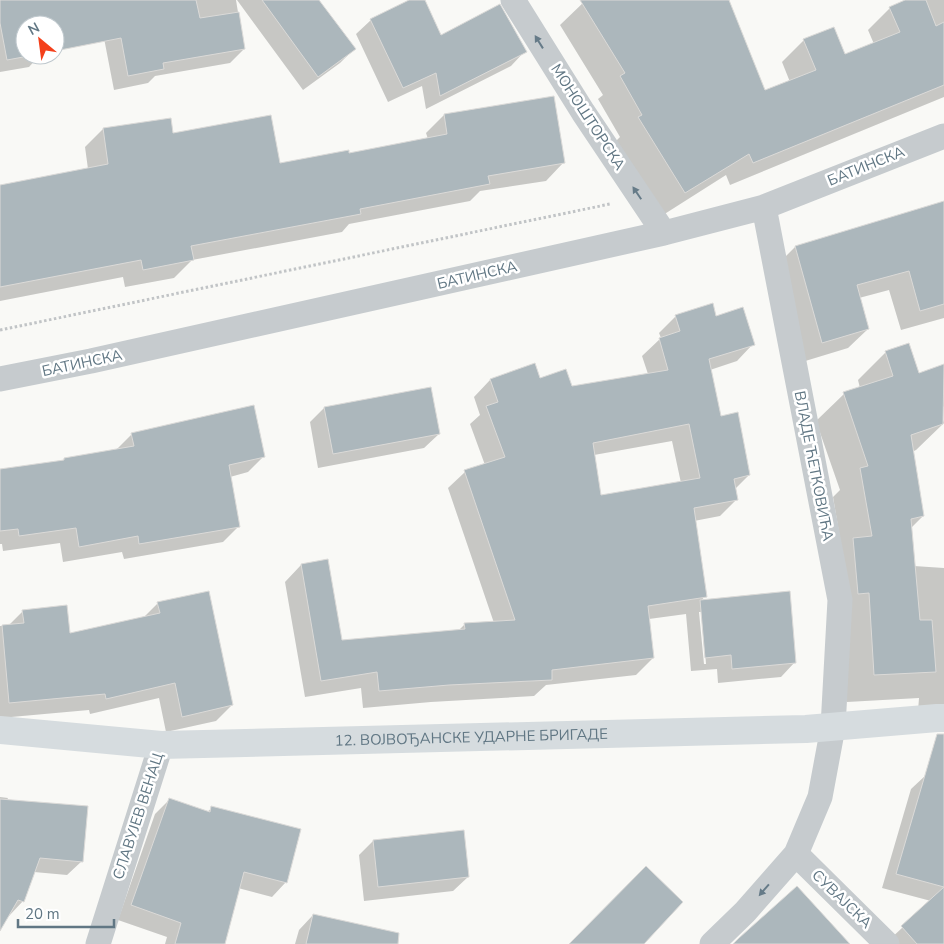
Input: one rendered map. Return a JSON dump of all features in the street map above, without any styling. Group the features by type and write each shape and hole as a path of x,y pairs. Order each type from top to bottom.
{"main road":[{"name":"12. ВОЈВОЂАНСКЕ УДАРНЕ БРИГАДЕ","path":"0,730 161,745 833,727 944,718"}],"street":[{"name":"МОНОШТОРСКА","path":"513,0 583,112 664,233"},
{"name":"БАТИНСКА","path":"0,379 91,361 664,233 764,207 944,136"},
{"name":"ВЛАДЕ ЋЕТКОВИЋА","path":"712,944 745,912 796,854 820,796 833,727 840,600 764,207"},
{"name":"СЛАВУЈЕВ ВЕНАЦ","path":"98,944 161,745"},
{"name":"СУВАЈСКА","path":"796,854 887,944"}],"path":[{"path":"0,330 640,198"}],"building":[{"path":"0,0 196,0 200,18 239,12 245,49 163,63 164,69 128,76 121,38 65,49 65,15 15,15 15,59 7,60 0,23"},
{"path":"262,0 319,0 356,49 318,77"},
{"path":"409,0 425,0 441,35 500,4 527,52 440,96 436,73 403,88 370,19"},
{"path":"580,0 729,0 765,90 816,70 803,39 834,27 845,54 900,32 889,7 905,0 926,0 936,26 944,22 944,85 753,163 749,154 685,193 638,117 642,115 620,76 625,73"},
{"path":"554,96 565,163 488,176 490,184 360,209 361,214 191,246 194,260 143,270 141,260 0,287 0,185 108,164 103,128 171,118 173,133 271,115 280,163 349,150 349,153 447,134 444,114"},
{"path":"944,201 944,304 920,311 909,271 857,285 869,329 822,343 795,246"},
{"path":"713,303 716,316 743,307 755,345 709,359 721,416 738,412 750,475 734,479 738,500 694,508 707,597 648,606 654,658 552,670 552,680 449,685 379,691 377,672 321,681 301,564 328,559 342,640 465,629 464,623 515,620 464,470 505,457 486,406 498,402 490,379 535,363 540,378 566,369 572,386 668,370 659,338 680,331 675,315","holes":["689,424 700,478 601,495 593,443"]},
{"path":"909,343 919,373 944,364 943,424 911,435 924,516 911,519 920,620 932,620 936,672 874,675 869,593 858,594 853,538 872,536 860,468 868,466 843,392 893,376 885,351"},
{"path":"431,387 440,434 333,454 324,407"},
{"path":"254,405 265,457 229,465 240,527 139,544 138,536 79,547 76,528 19,536 18,529 0,531 0,469 64,460 64,458 134,446 131,433"},
{"path":"209,591 233,705 182,717 175,683 106,699 105,694 9,703 2,625 24,623 22,610 67,605 70,633 160,613 157,602"},
{"path":"790,591 796,663 732,669 731,655 705,658 700,600"},
{"path":"937,734 944,734 944,887 896,874"},
{"path":"169,798 210,812 211,806 301,829 287,883 244,872 225,944 175,944 181,923 131,905"},
{"path":"0,799 88,806 83,862 40,858 24,902 18,900 0,931"},
{"path":"464,830 469,877 378,887 373,840"},
{"path":"646,866 683,902 644,944 569,944"},
{"path":"797,886 850,944 733,944 739,938"},
{"path":"944,887 944,944 917,944 901,926"},
{"path":"313,914 399,933 398,944 306,944"}]}
